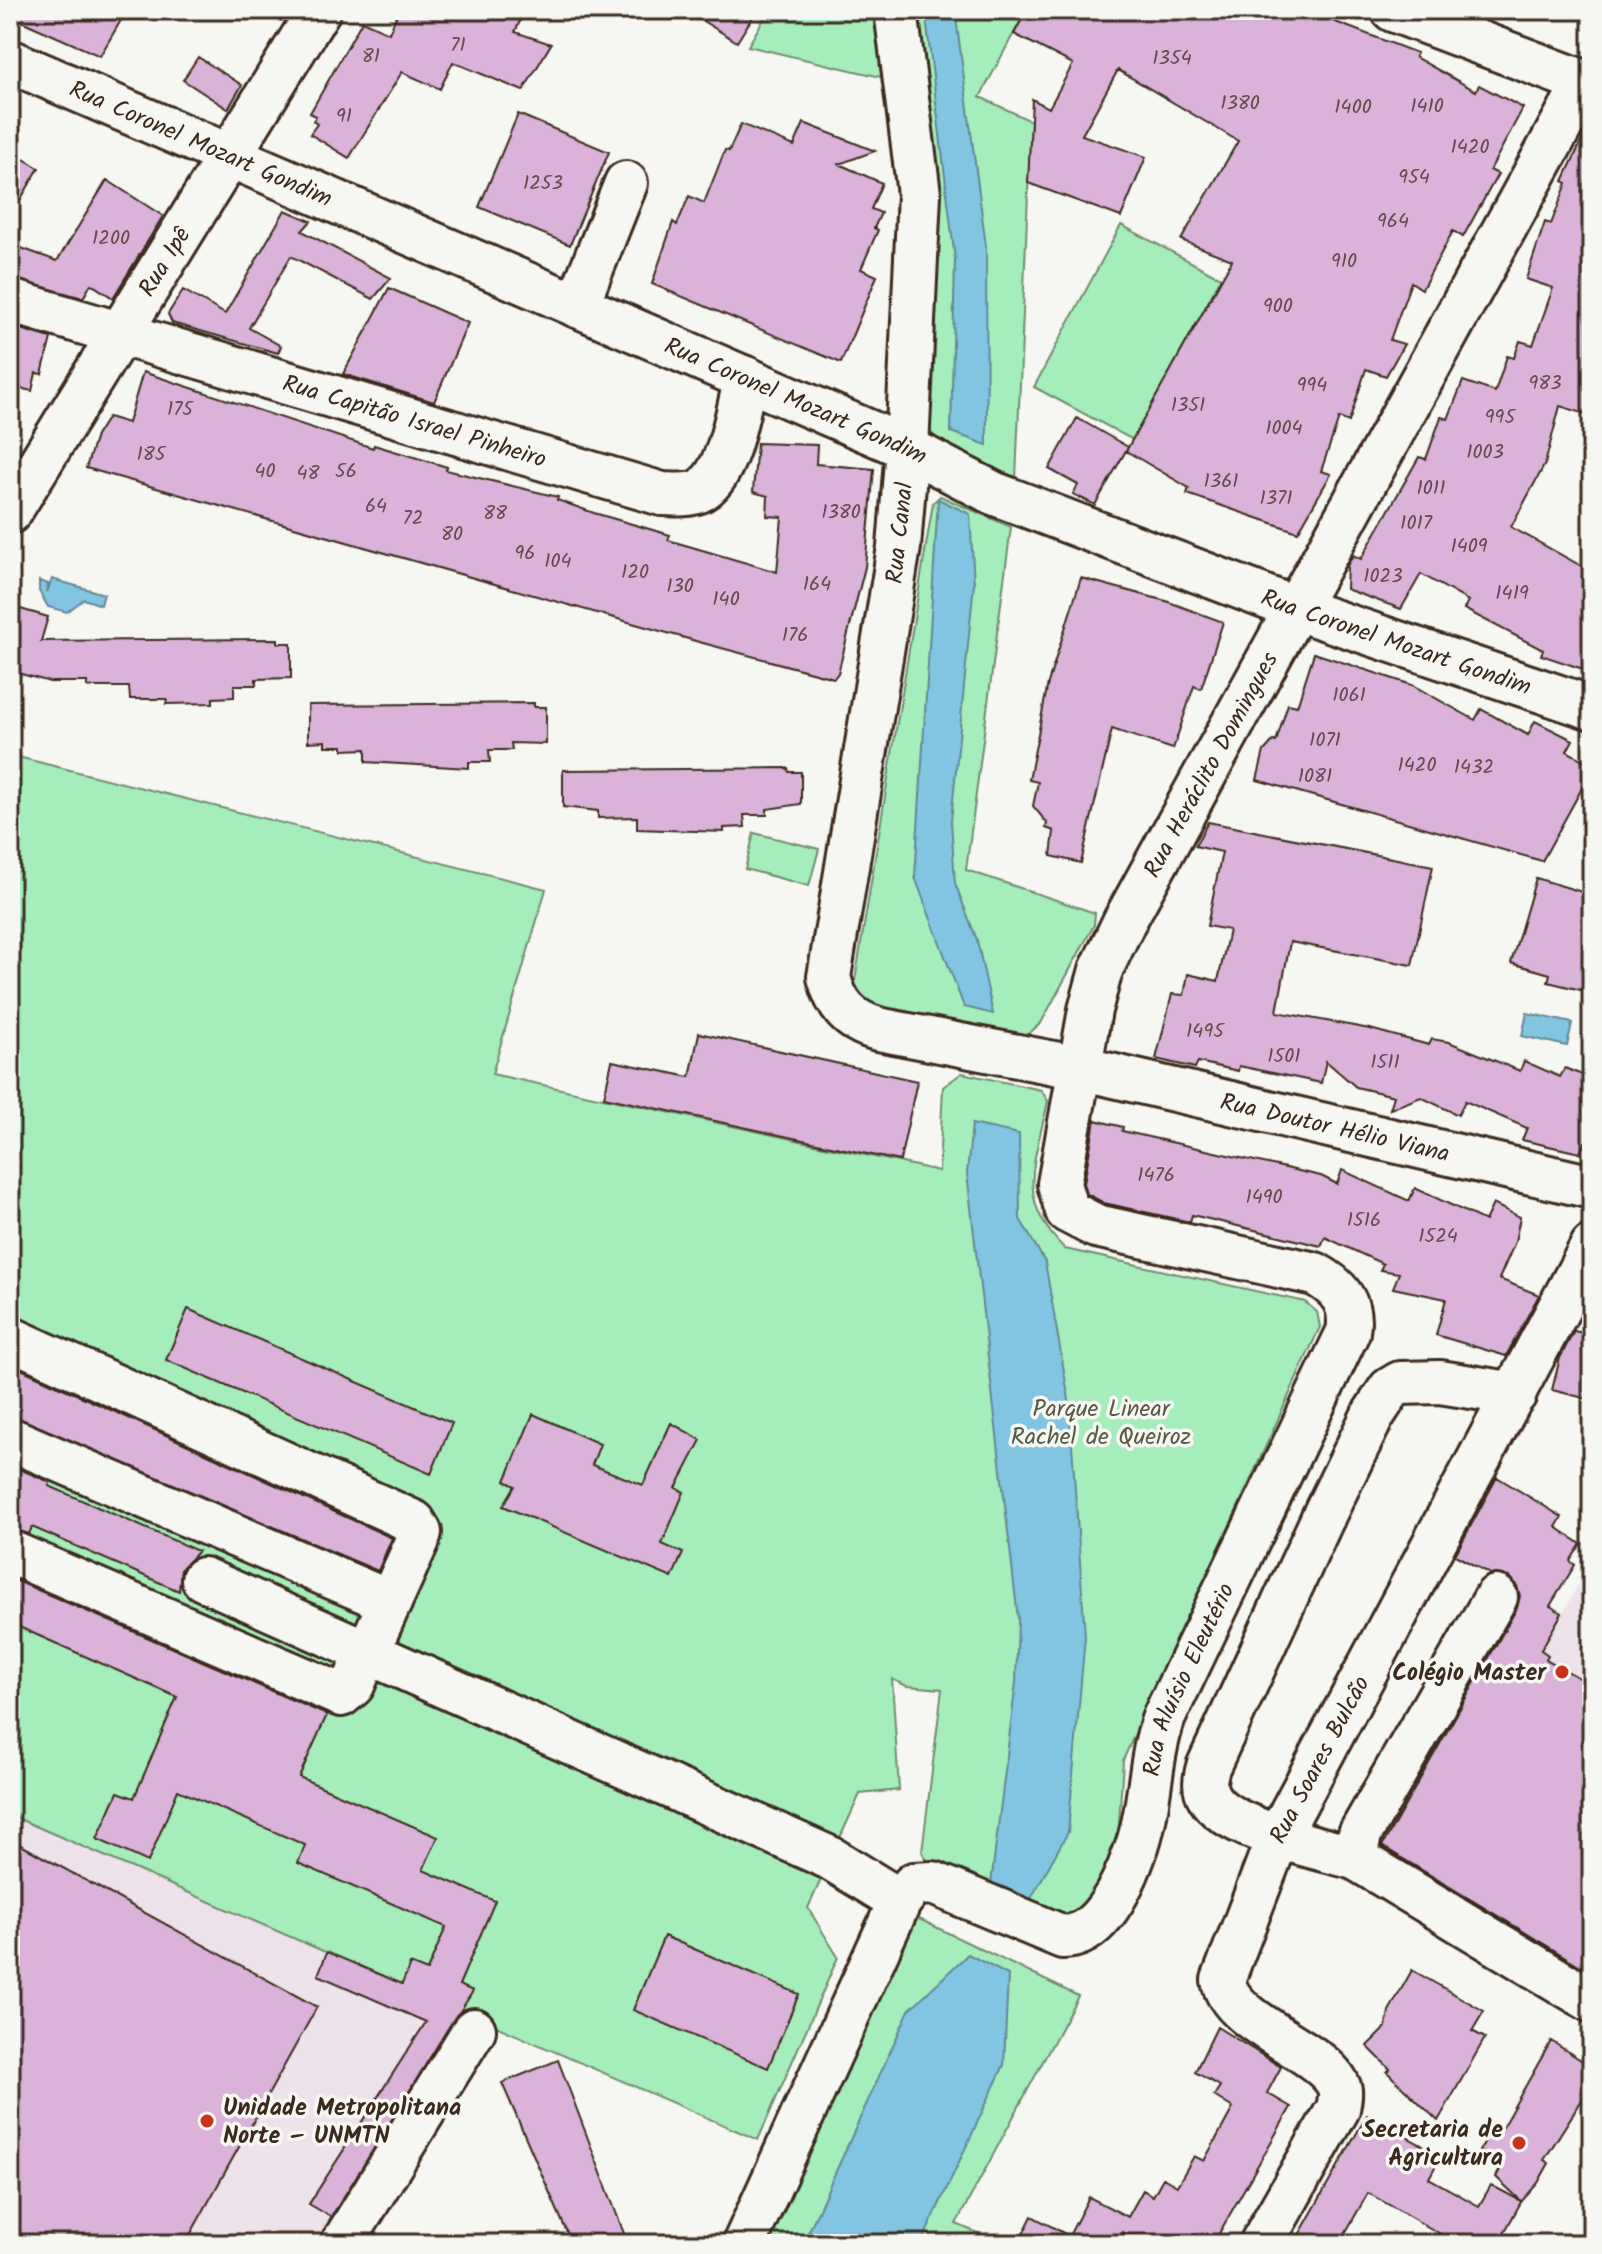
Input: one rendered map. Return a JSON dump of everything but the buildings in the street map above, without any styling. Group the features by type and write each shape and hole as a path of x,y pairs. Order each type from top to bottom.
{"street":[{"name":"Rua Ipê","path":"10,512 319,10"},
{"name":"Rua Canal","path":"896,10 919,194 907,448 899,547 829,977 841,1007 852,1019 878,1029 1080,1068"},
{"path":"1393,10 1589,83"},
{"name":"Rua Coronel Mozart Gondim","path":"10,61 230,159 907,448 993,493 1294,608 1592,708"},
{"name":"Rua Heráclito Domingues","path":"1080,1068 1101,970 1294,608 1589,83"},
{"path":"577,306 626,183"},
{"name":"Rua Capitão Israel Pinheiro","path":"10,301 121,331 662,494 685,495 703,489 716,475 726,453 746,378"},
{"name":"Rua Doutor Hélio Viana","path":"1080,1068 1592,1187"},
{"name":"Rua Aluísio Eleutério","path":"900,1901 914,1884 923,1881 1063,1937 1083,1933 1102,1913 1136,1849 1153,1748 1164,1717 1348,1332 1350,1319 1341,1292 1315,1274 1096,1226 1067,1211 1059,1184 1080,1068"},
{"name":"Rua Soares Bulcão","path":"1261,2244 1338,2109 1340,2092 1334,2080 1241,2009 1224,1988 1223,1980 1278,1837 1592,1246"},
{"path":"10,1338 414,1522 420,1532 353,1685 341,1695 10,1552"},
{"path":"1515,1394 1440,1382 1400,1383 1390,1389 1373,1415 1208,1767 1204,1783 1214,1805 1226,1815 1278,1837 1355,1858 1592,2001"},
{"path":"10,1439 390,1602"},
{"path":"182,1627 225,1530"},
{"path":"203,1579 830,1858 900,1901 744,2244"},
{"path":"1355,1858 1360,1834 1496,1597"},
{"path":"342,2244 474,2030"}],"shaded area":[{"name":"Colégio Master","path":"1592,1559 1592,1852 1471,1785"},
{"name":"Unidade Metropolitana Norte – UNMTN","path":"10,1815 472,2014 328,2244 10,2244"}],"green space":[{"path":"769,10 877,10 885,78 748,46"},
{"path":"911,10 1026,10 980,97 1031,121 1016,479 939,440 925,427"},
{"path":"1121,225 1221,278 1133,440 1034,387"},
{"path":"940,496 1011,527 966,870 1095,913 1094,925 1041,1023 1020,1041 884,1020 853,993 933,503"},
{"name":"Parque Linear Rachel de Queiroz","path":"10,755 546,889 492,1074 939,1171 943,1087 962,1073 1041,1090 1048,1101 1034,1161 1034,1196 1049,1231 1065,1249 1305,1302 1317,1312 1320,1327 1123,1760 1117,1856 1076,1925 928,1861 922,1852 942,1689 907,1686 892,1679 899,1790 860,1794 808,1908 838,1957 758,2140 10,1815"},
{"path":"754,833 819,849 809,886 745,869"},
{"path":"913,1916 1078,1996 956,2224 1004,2244 759,2244"}],"water":[{"path":"925,10 955,10 986,246 987,445 951,432 955,260"},
{"path":"938,499 970,514 974,583 951,821 955,883 977,940 993,1014 964,1007 915,877"},
{"path":"52,579 104,594 101,605 84,599 67,612 48,607 39,591 39,581 48,584 47,592"},
{"path":"1527,1013 1572,1023 1567,1046 1522,1036"},
{"path":"972,1124 1019,1134 1020,1219 1045,1262 1069,1400 1085,1636 1068,1832 1028,1904 991,1884 1016,1682 1018,1619 967,1173"},
{"path":"968,1954 1008,1975 1004,2065 921,2244 803,2244 909,2010"}],"place":[{"name":"Colégio Master","path":"1562,1672"},
{"name":"Unidade Metropolitana Norte – UNMTN","path":"207,2121"},
{"name":"Secretaria de Agricultura","path":"1519,2143"}]}
